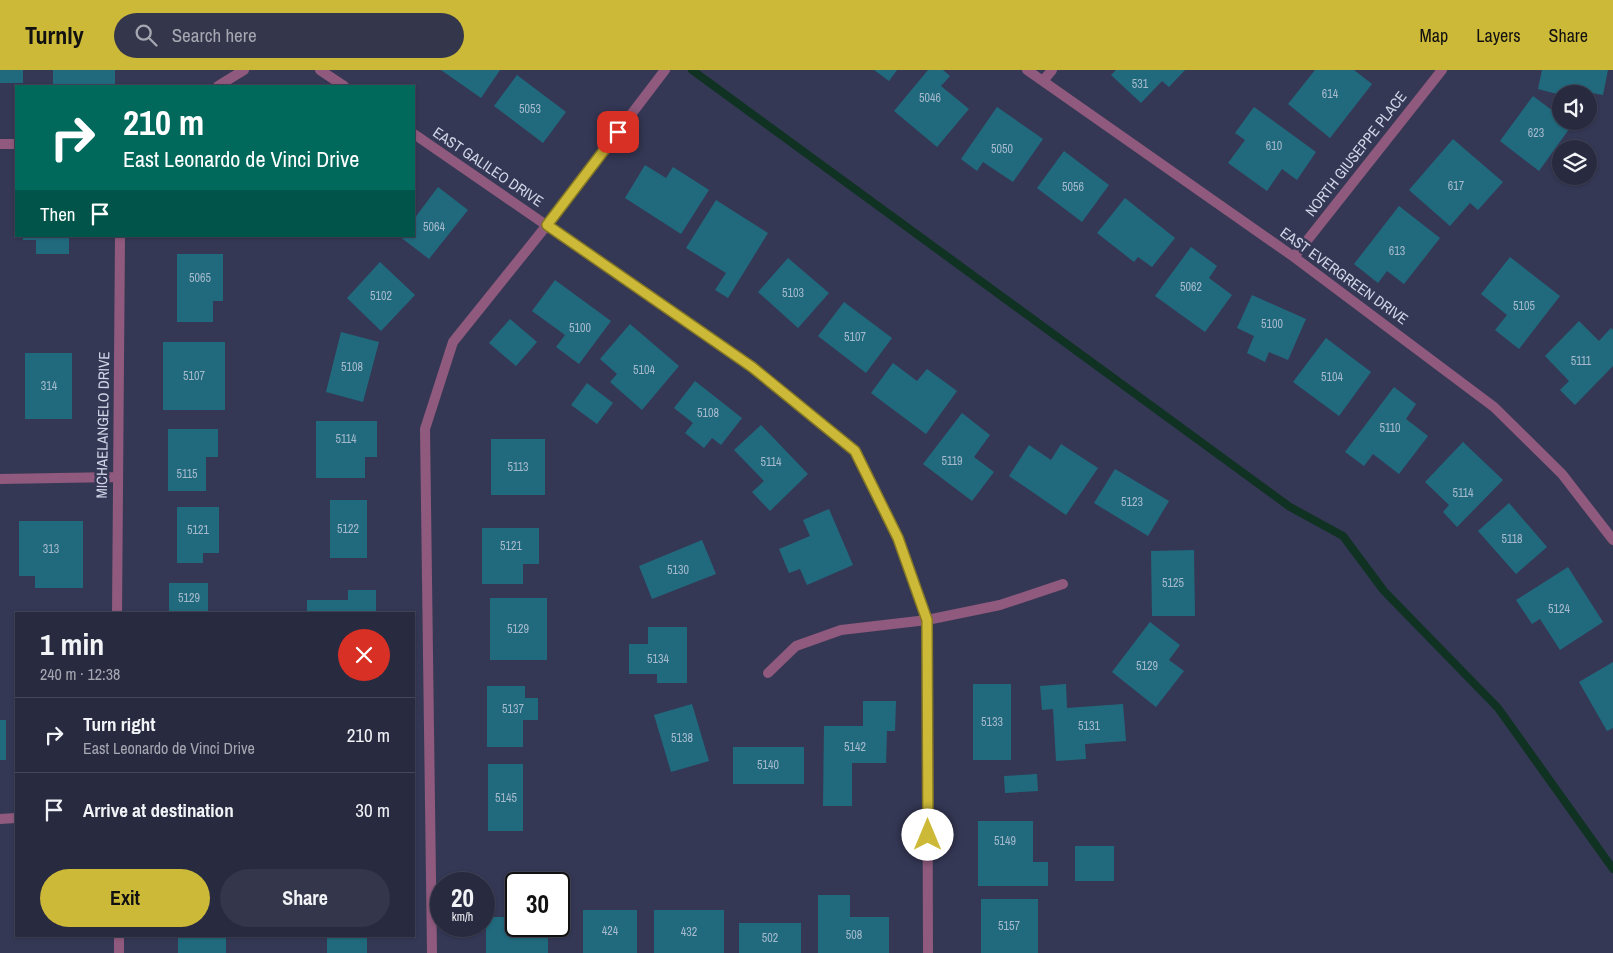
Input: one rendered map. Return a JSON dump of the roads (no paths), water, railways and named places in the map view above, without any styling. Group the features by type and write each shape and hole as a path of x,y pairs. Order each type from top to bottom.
{"street":[{"path":"220,85 244,70"},
{"path":"320,70 342,85"},
{"path":"432,953 425,429 453,342 547,225 665,70"},
{"name":"EAST EVERGREEN DRIVE","path":"1027,70 1294,257 1494,407 1562,474 1613,540"},
{"path":"1043,80 1052,70"},
{"name":"NORTH GIUSEPPE PLACE","path":"1294,257 1442,70"},
{"name":"EAST GALILEO DRIVE","path":"415,135 752,367 855,451 898,538 927,620 928,953"},
{"path":"0,144 15,144"},
{"name":"MICHAELANGELO DRIVE","path":"117,612 120,237"},
{"path":"0,479 117,477"},
{"path":"768,673 796,646 841,630 927,620 1000,605 1063,584"},
{"path":"0,818 15,818"},
{"path":"119,937 119,953"}],"waterway":[{"path":"692,70 1290,507 1343,536 1384,591 1498,708 1613,869"}]}
